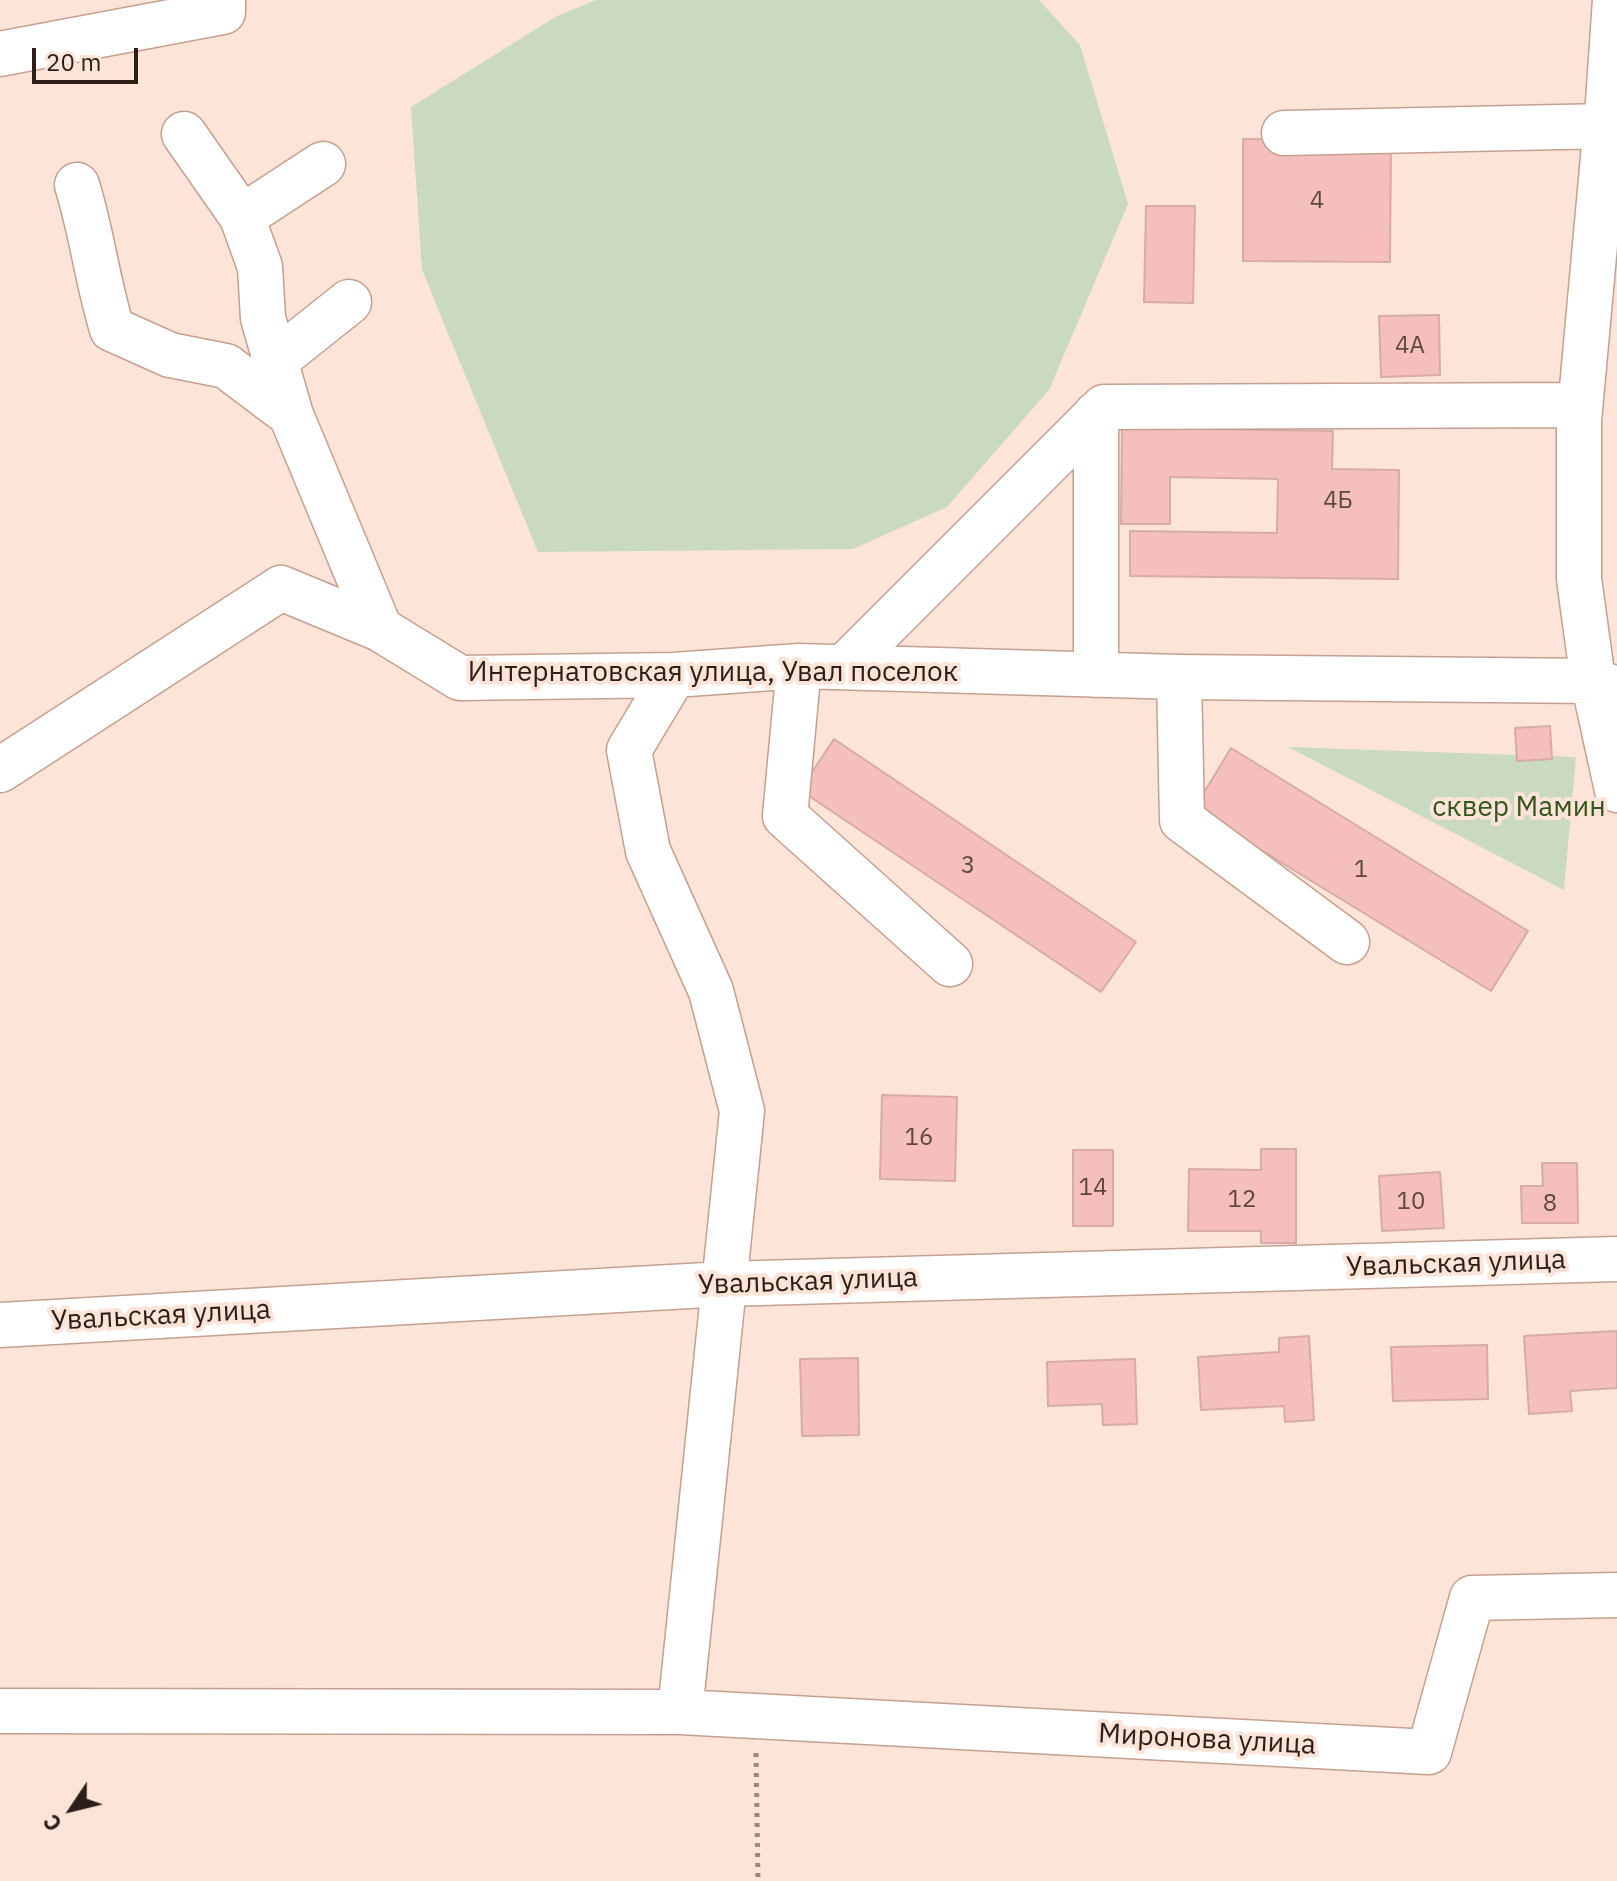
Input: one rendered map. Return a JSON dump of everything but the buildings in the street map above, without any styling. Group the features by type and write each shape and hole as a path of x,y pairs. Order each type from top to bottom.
{"street":[{"path":"0,54 223,12 223,0"},
{"path":"1615,0 1580,405 1579,579 1605,685 1617,790"},
{"path":"1284,133 1606,126"},
{"path":"184,134 242,217 260,267 263,318 291,415 380,629"},
{"path":"242,217 323,164"},
{"path":"77,185 90,228 98,284 112,329 170,355 226,366 291,415"},
{"path":"275,361 349,302"},
{"path":"844,667 1104,407 1580,405"},
{"path":"1096,414 1096,675"},
{"name":"Интернатовская улица, Увал поселок","path":"0,770 281,588 380,629 460,678 674,675 799,666 1605,685"},
{"path":"799,666 785,816 950,964"},
{"path":"674,675 629,750 648,851 711,991 742,1111 680,1712"},
{"path":"1179,677 1182,820 1347,942"},
{"name":"Увальская улица","path":"0,1325 724,1284 1617,1259"},
{"name":"Миронова улица","path":"0,1711 680,1712 1429,1752 1472,1598 1617,1595"}],"path":[{"path":"756,1716 758,1881"}],"green space":[{"path":"596,0 1039,0 1080,45 1128,204 1049,390 947,507 853,549 538,552 422,270 411,107 557,16"},
{"name":"сквер Мамин","path":"1288,747 1576,757 1564,890"}]}
